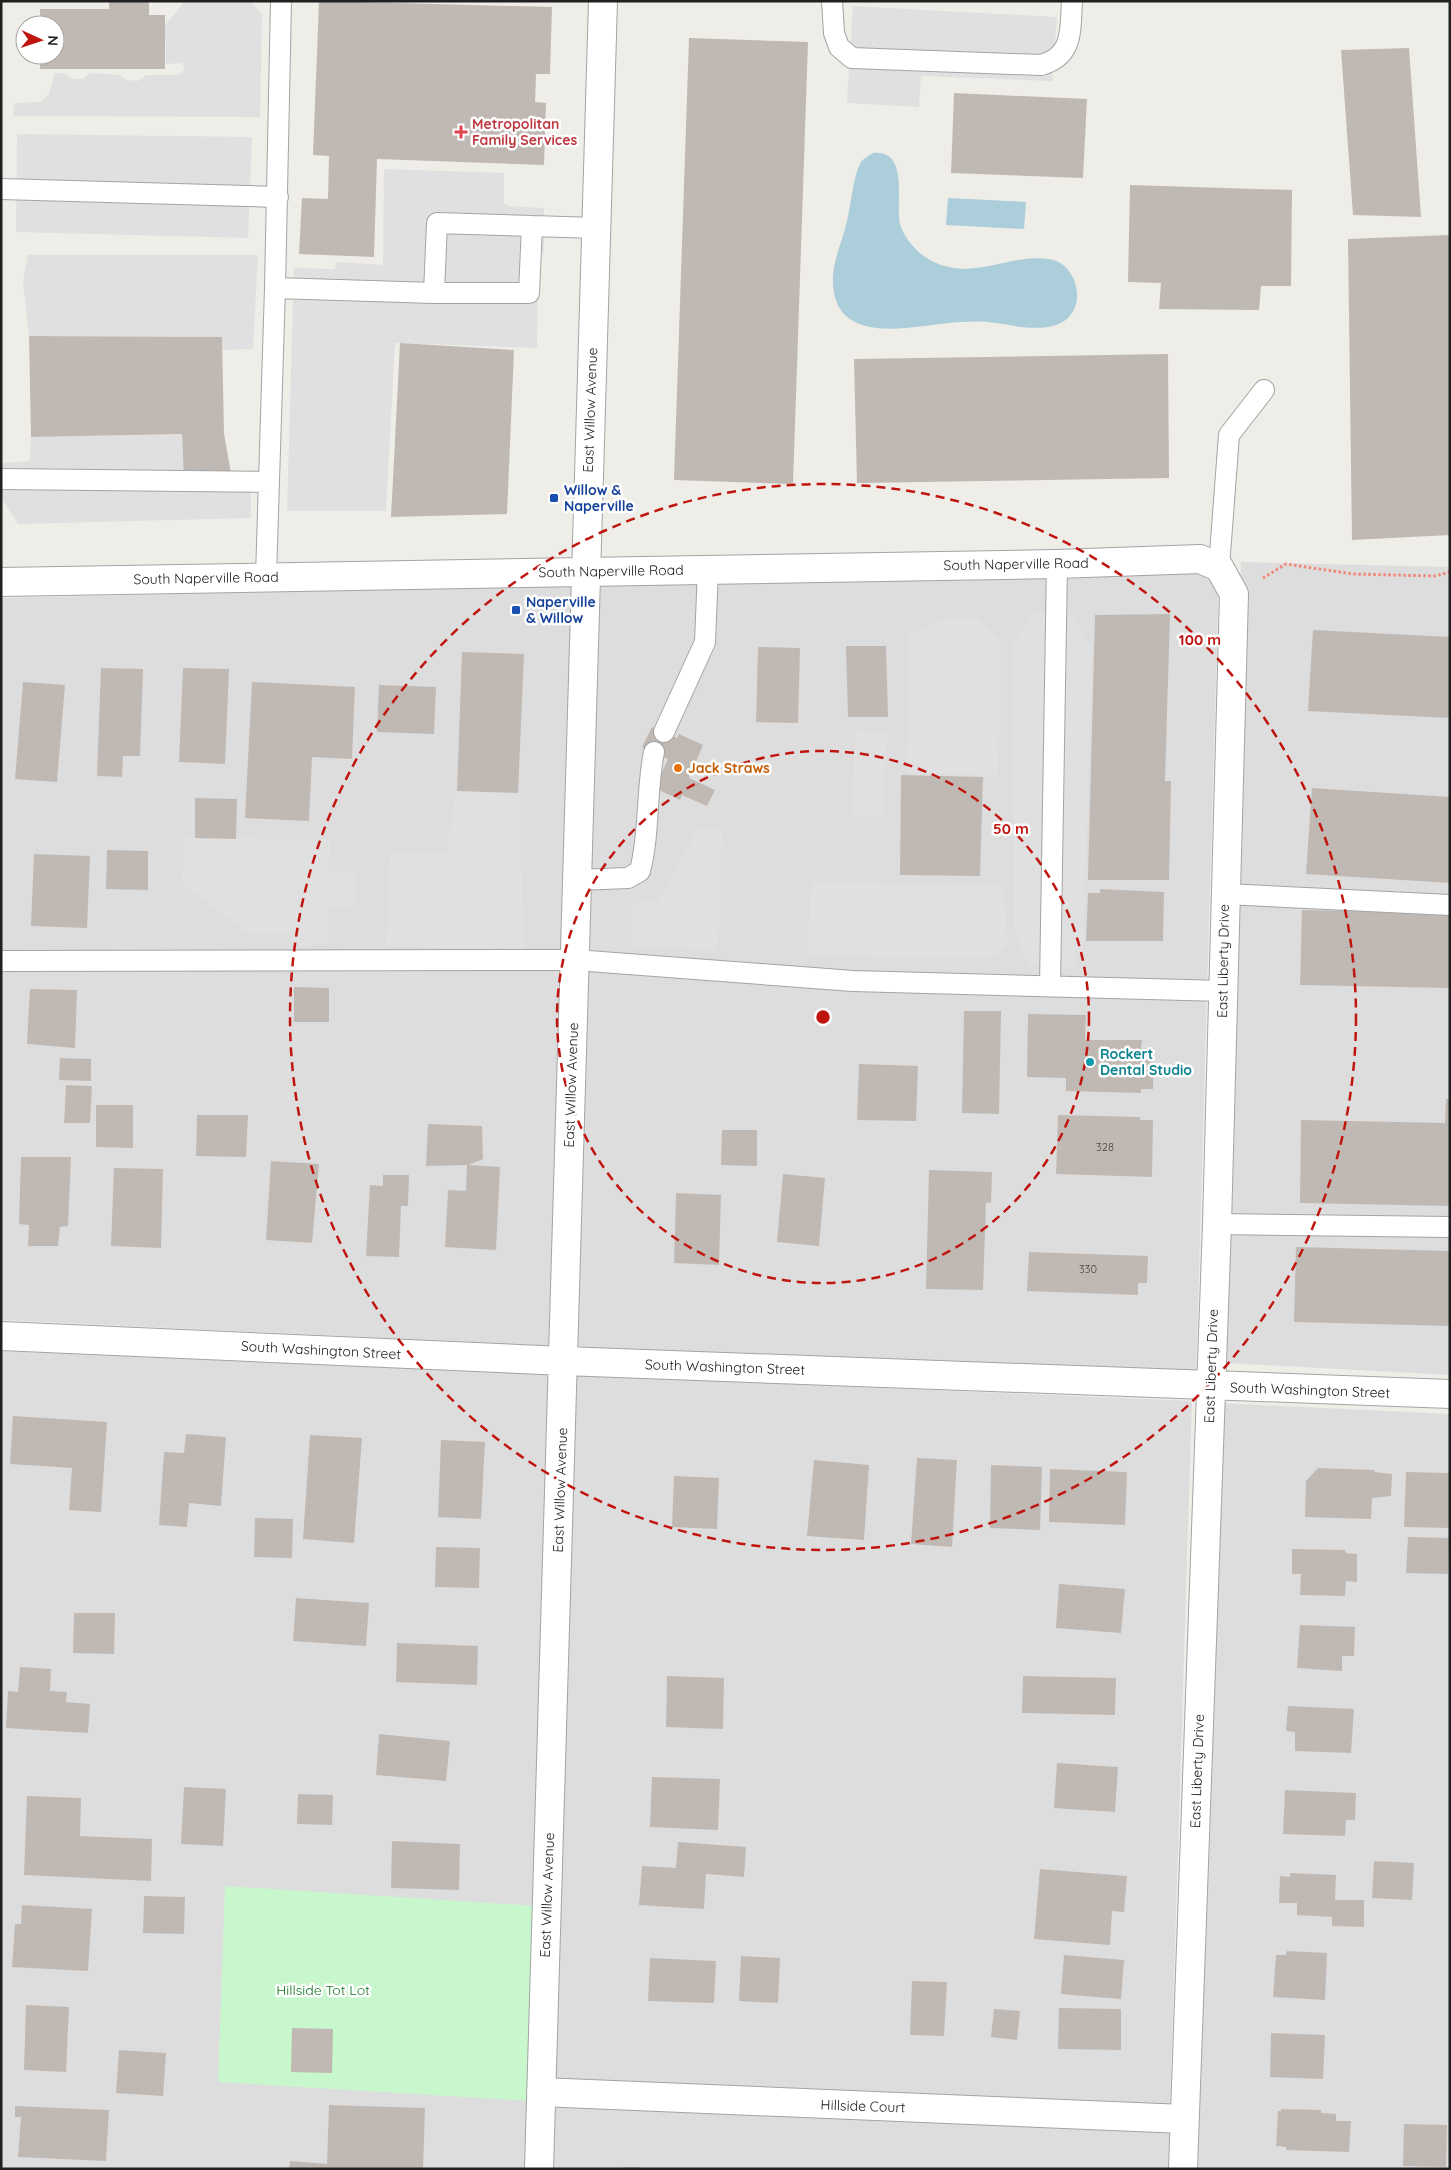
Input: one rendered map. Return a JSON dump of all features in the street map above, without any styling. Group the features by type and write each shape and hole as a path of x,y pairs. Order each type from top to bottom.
{"street":[{"name":"East Willow Avenue","path":"539,2169 603,1"},
{"name":"South Naperville Road","path":"1,582 1057,564 1200,558 1219,567"},
{"path":"1219,567 1234,594"},
{"name":"East Liberty Drive","path":"1183,2169 1217,1224 1234,594"},
{"name":"South Washington Street","path":"1,1336 564,1361 1450,1394"},
{"name":"Hillside Court","path":"542,2092 1184,2119"}],"lane":[{"path":"266,577 278,198 281,1"},
{"path":"832,1 834,33 839,47 852,58 1040,65 1054,61 1065,50 1069,34 1072,1"},
{"path":"1,189 278,198"},
{"path":"434,293 437,223 596,228"},
{"path":"275,288 434,293 529,293 532,226"},
{"path":"1219,567 1229,435 1264,390"},
{"path":"1,479 269,482"},
{"path":"1050,986 1057,564"},
{"path":"664,732 705,642 708,569"},
{"path":"576,880 628,878 640,871 646,846 650,773 654,752"},
{"path":"1225,894 1450,905"},
{"path":"1,961 575,960 853,981 1222,991"},
{"path":"1217,1224 1450,1227"}],"path":[{"path":"1234,594 1286,564 1353,574 1435,576 1450,572"}],"shaded area":[{"path":"185,1 250,1 262,14 260,117 13,116 14,103 41,102 49,94 55,73 64,73 73,79 83,79 90,73 119,75 127,80 138,81 146,75 179,75 185,69 182,63 166,64 165,25"},
{"path":"853,6 1057,17 1052,81 921,76 919,107 847,103"},
{"path":"17,134 252,137 248,238 16,232"},
{"path":"384,169 504,173 504,203 508,206 544,208 544,253 538,254 537,348 395,343 386,511 287,511 294,268 335,269 336,262 383,265"},
{"path":"28,255 258,255 253,349 222,350 221,337 29,336 23,281"},
{"path":"182,434 184,479 251,477 251,518 18,524 1,498 2,463 30,461 31,437"},
{"path":"1241,562 1450,567 1450,1375 1226,1363"},
{"path":"1219,571 1196,1376 1,1320 1,598"},
{"path":"1070,612 1092,648 1083,952 1075,950 1074,967 1028,967 1014,930 1013,644 1034,614"},
{"path":"945,618 978,618 1000,642 998,775 906,773 909,636"},
{"path":"855,730 887,732 883,816 852,818"},
{"path":"456,788 519,793 524,949 386,947 390,853 447,852"},
{"path":"698,829 722,829 718,951 632,946 631,903 658,901"},
{"path":"184,838 330,839 329,871 355,873 355,908 328,909 327,943 292,947 291,934 249,934 182,883"},
{"path":"811,882 998,884 1005,896 1007,945 995,958 808,957"},
{"path":"1,1351 1192,1401 1168,2169 1,2169"},
{"path":"1220,1403 1450,1414 1450,2169 1196,2169"}],"green space":[{"name":"Hillside Tot Lot","path":"225,1886 538,1906 531,2101 218,2082"}],"water":[{"path":"873,153 885,154 892,160 896,168 900,224 909,241 923,256 949,267 964,269 1034,258 1049,259 1060,263 1069,270 1077,292 1076,304 1071,314 1062,323 1040,328 988,322 961,322 900,328 879,328 860,324 845,316 836,300 833,276 836,257 848,218 858,168 862,161"},
{"path":"948,198 1026,202 1024,229 946,225"}],"building":[{"path":"109,1 149,1 149,15 165,15 165,69 40,69 40,65 65,65 65,15 40,15 40,9 109,9"},
{"path":"319,1 552,7 550,74 536,74 535,102 546,103 544,165 377,159 374,257 299,254 302,198 328,199 329,156 313,155"},
{"path":"689,38 808,42 793,484 674,480"},
{"path":"1409,48 1421,217 1353,215 1341,50"},
{"path":"954,93 1087,99 1083,178 951,173"},
{"path":"1130,185 1292,190 1291,286 1261,286 1259,310 1159,309 1161,283 1128,282"},
{"path":"1450,235 1450,535 1352,540 1348,239"},
{"path":"29,336 222,337 224,434 232,479 184,479 182,434 31,437"},
{"path":"400,343 514,350 507,514 391,517"},
{"path":"1168,354 1169,478 857,483 854,359"},
{"path":"1170,614 1165,781 1171,781 1169,880 1088,880 1095,615"},
{"path":"1313,630 1450,637 1450,718 1308,711"},
{"path":"846,646 886,646 888,717 848,717"},
{"path":"758,647 800,648 798,723 756,722"},
{"path":"462,652 524,654 518,793 457,791"},
{"path":"101,668 143,669 140,756 123,756 122,777 97,776"},
{"path":"183,668 229,669 225,764 179,762"},
{"path":"23,682 65,685 57,782 15,779"},
{"path":"252,682 355,687 352,759 312,757 309,821 245,818"},
{"path":"379,685 436,687 434,734 377,732"},
{"name":"Jack Straws","path":"652,727 677,738 679,734 703,745 689,778 715,790 707,806 682,795 680,800 655,788 668,759 642,747"},
{"path":"901,775 983,777 980,876 900,875"},
{"path":"1312,788 1450,797 1450,883 1306,874"},
{"path":"195,798 237,799 236,839 195,838"},
{"path":"107,850 148,851 148,890 106,889"},
{"path":"34,854 90,856 87,928 31,926"},
{"path":"1100,889 1164,892 1163,941 1086,941 1088,893 1100,893"},
{"path":"1302,910 1450,913 1450,988 1300,985"},
{"path":"294,987 329,988 329,1022 294,1022"},
{"path":"30,989 77,990 75,1048 27,1044"},
{"path":"964,1011 1001,1011 999,1114 962,1113"},
{"name":"Rockert Dental Studio","path":"1028,1014 1086,1015 1085,1040 1142,1040 1141,1048 1154,1048 1153,1089 1141,1089 1141,1093 1066,1091 1066,1078 1027,1077"},
{"path":"60,1058 91,1059 91,1081 59,1080"},
{"path":"859,1064 918,1066 916,1121 857,1120"},
{"path":"66,1085 92,1086 90,1123 64,1123"},
{"path":"1446,1099 1450,1099 1450,1206 1300,1203 1301,1120 1445,1123"},
{"path":"96,1105 133,1105 133,1148 96,1147"},
{"path":"197,1115 248,1115 246,1157 196,1156"},
{"path":"1058,1115 1140,1117 1140,1120 1153,1120 1152,1177 1056,1174"},
{"path":"428,1124 482,1126 483,1159 468,1165 500,1167 496,1250 445,1247 448,1190 466,1191 467,1165 426,1166"},
{"path":"722,1130 757,1130 757,1166 721,1165"},
{"path":"21,1157 71,1157 68,1226 60,1227 58,1246 28,1246 29,1225 19,1224"},
{"path":"271,1161 319,1164 312,1243 266,1240"},
{"path":"114,1168 163,1169 161,1248 111,1246"},
{"path":"929,1170 992,1172 991,1203 986,1202 983,1290 926,1289"},
{"path":"783,1174 825,1178 819,1246 777,1242"},
{"path":"383,1175 409,1175 408,1206 401,1206 399,1257 366,1256 370,1185 383,1186"},
{"path":"676,1193 721,1195 719,1265 674,1263"},
{"path":"1296,1247 1450,1251 1450,1326 1294,1322"},
{"path":"1029,1252 1148,1256 1147,1283 1138,1283 1138,1295 1027,1291"},
{"path":"13,1416 107,1422 101,1512 69,1510 72,1468 10,1464"},
{"path":"186,1434 226,1437 221,1506 189,1503 187,1527 159,1525 164,1452 184,1453"},
{"path":"310,1435 362,1438 354,1543 303,1539"},
{"path":"441,1440 485,1442 481,1519 438,1517"},
{"path":"917,1458 957,1460 952,1547 911,1544"},
{"path":"814,1460 869,1465 864,1540 807,1536"},
{"path":"991,1465 1042,1467 1040,1530 990,1528"},
{"path":"1318,1468 1375,1470 1374,1472 1392,1474 1391,1496 1372,1498 1371,1519 1305,1517 1306,1481"},
{"path":"1050,1469 1127,1472 1125,1525 1049,1522"},
{"path":"1406,1472 1450,1473 1450,1528 1404,1527"},
{"path":"674,1476 719,1478 717,1529 672,1527"},
{"path":"255,1518 293,1519 292,1558 254,1557"},
{"path":"1408,1537 1449,1538 1448,1574 1406,1573"},
{"path":"436,1547 480,1548 479,1588 435,1587"},
{"path":"1292,1549 1345,1550 1346,1553 1357,1554 1357,1582 1346,1581 1345,1596 1300,1595 1301,1574 1292,1574"},
{"path":"1059,1584 1125,1589 1121,1633 1056,1628"},
{"path":"296,1598 369,1603 366,1646 293,1641"},
{"path":"74,1613 115,1613 114,1654 73,1653"},
{"path":"1300,1625 1355,1627 1354,1656 1342,1656 1342,1671 1297,1668"},
{"path":"397,1643 478,1646 477,1685 396,1682"},
{"path":"20,1667 51,1669 50,1691 67,1692 66,1702 90,1704 88,1733 6,1728 8,1691 18,1692"},
{"path":"667,1676 724,1678 723,1729 666,1727"},
{"path":"1023,1676 1116,1678 1115,1715 1022,1713"},
{"path":"1288,1706 1354,1709 1351,1753 1295,1751 1295,1732 1286,1731"},
{"path":"379,1734 450,1741 446,1781 376,1775"},
{"path":"1057,1763 1118,1767 1115,1812 1054,1808"},
{"path":"652,1777 720,1779 718,1830 650,1827"},
{"path":"184,1787 226,1789 223,1846 181,1844"},
{"path":"1285,1790 1356,1793 1355,1820 1346,1820 1345,1836 1283,1834"},
{"path":"298,1794 333,1795 332,1825 297,1824"},
{"path":"27,1796 81,1798 80,1836 152,1839 151,1881 24,1875"},
{"path":"392,1841 460,1844 459,1890 391,1888"},
{"path":"678,1842 746,1847 744,1877 706,1874 704,1909 639,1905 642,1866 676,1868"},
{"path":"1374,1861 1414,1863 1412,1900 1372,1898"},
{"path":"1040,1869 1127,1876 1124,1912 1112,1911 1110,1945 1034,1939"},
{"path":"1290,1873 1336,1875 1335,1900 1364,1900 1364,1927 1332,1926 1332,1917 1297,1915 1297,1903 1279,1903 1280,1876 1290,1877"},
{"path":"144,1896 185,1897 184,1934 143,1933"},
{"path":"22,1905 92,1909 88,1971 12,1967 15,1924 21,1924"},
{"path":"1287,1951 1327,1953 1325,2000 1273,1997 1276,1955 1286,1955"},
{"path":"1064,1955 1124,1960 1121,1999 1061,1994"},
{"path":"741,1956 780,1958 778,2003 739,2001"},
{"path":"650,1958 716,1961 714,2003 648,2001"},
{"path":"912,1981 947,1982 944,2036 910,2035"},
{"path":"26,2005 69,2007 66,2072 24,2070"},
{"path":"1059,2008 1121,2009 1121,2050 1058,2049"},
{"path":"994,2009 1020,2011 1017,2040 991,2037"},
{"path":"292,2028 333,2029 332,2073 291,2072"},
{"path":"1271,2033 1325,2035 1323,2079 1270,2077"},
{"path":"119,2050 166,2053 163,2096 116,2093"},
{"path":"329,2105 425,2108 423,2169 289,2169 290,2161 327,2164"},
{"path":"15,2106 109,2110 106,2161 18,2157 21,2117 15,2117"},
{"path":"1281,2109 1321,2110 1321,2113 1336,2114 1336,2121 1351,2121 1349,2152 1286,2150 1286,2147 1276,2146 1278,2111 1281,2111"},
{"path":"1404,2124 1447,2125 1446,2167 1403,2166"},
{"path":"623,2167 639,2167 639,2169 623,2169"}],"place":[{"name":"Metropolitan Family Services","path":"461,132"},
{"name":"Willow & Naperville","path":"554,498"},
{"name":"Naperville & Willow","path":"516,610"},
{"name":"Jack Straws","path":"678,768"},
{"name":"Rockert Dental Studio","path":"1090,1062"}]}
